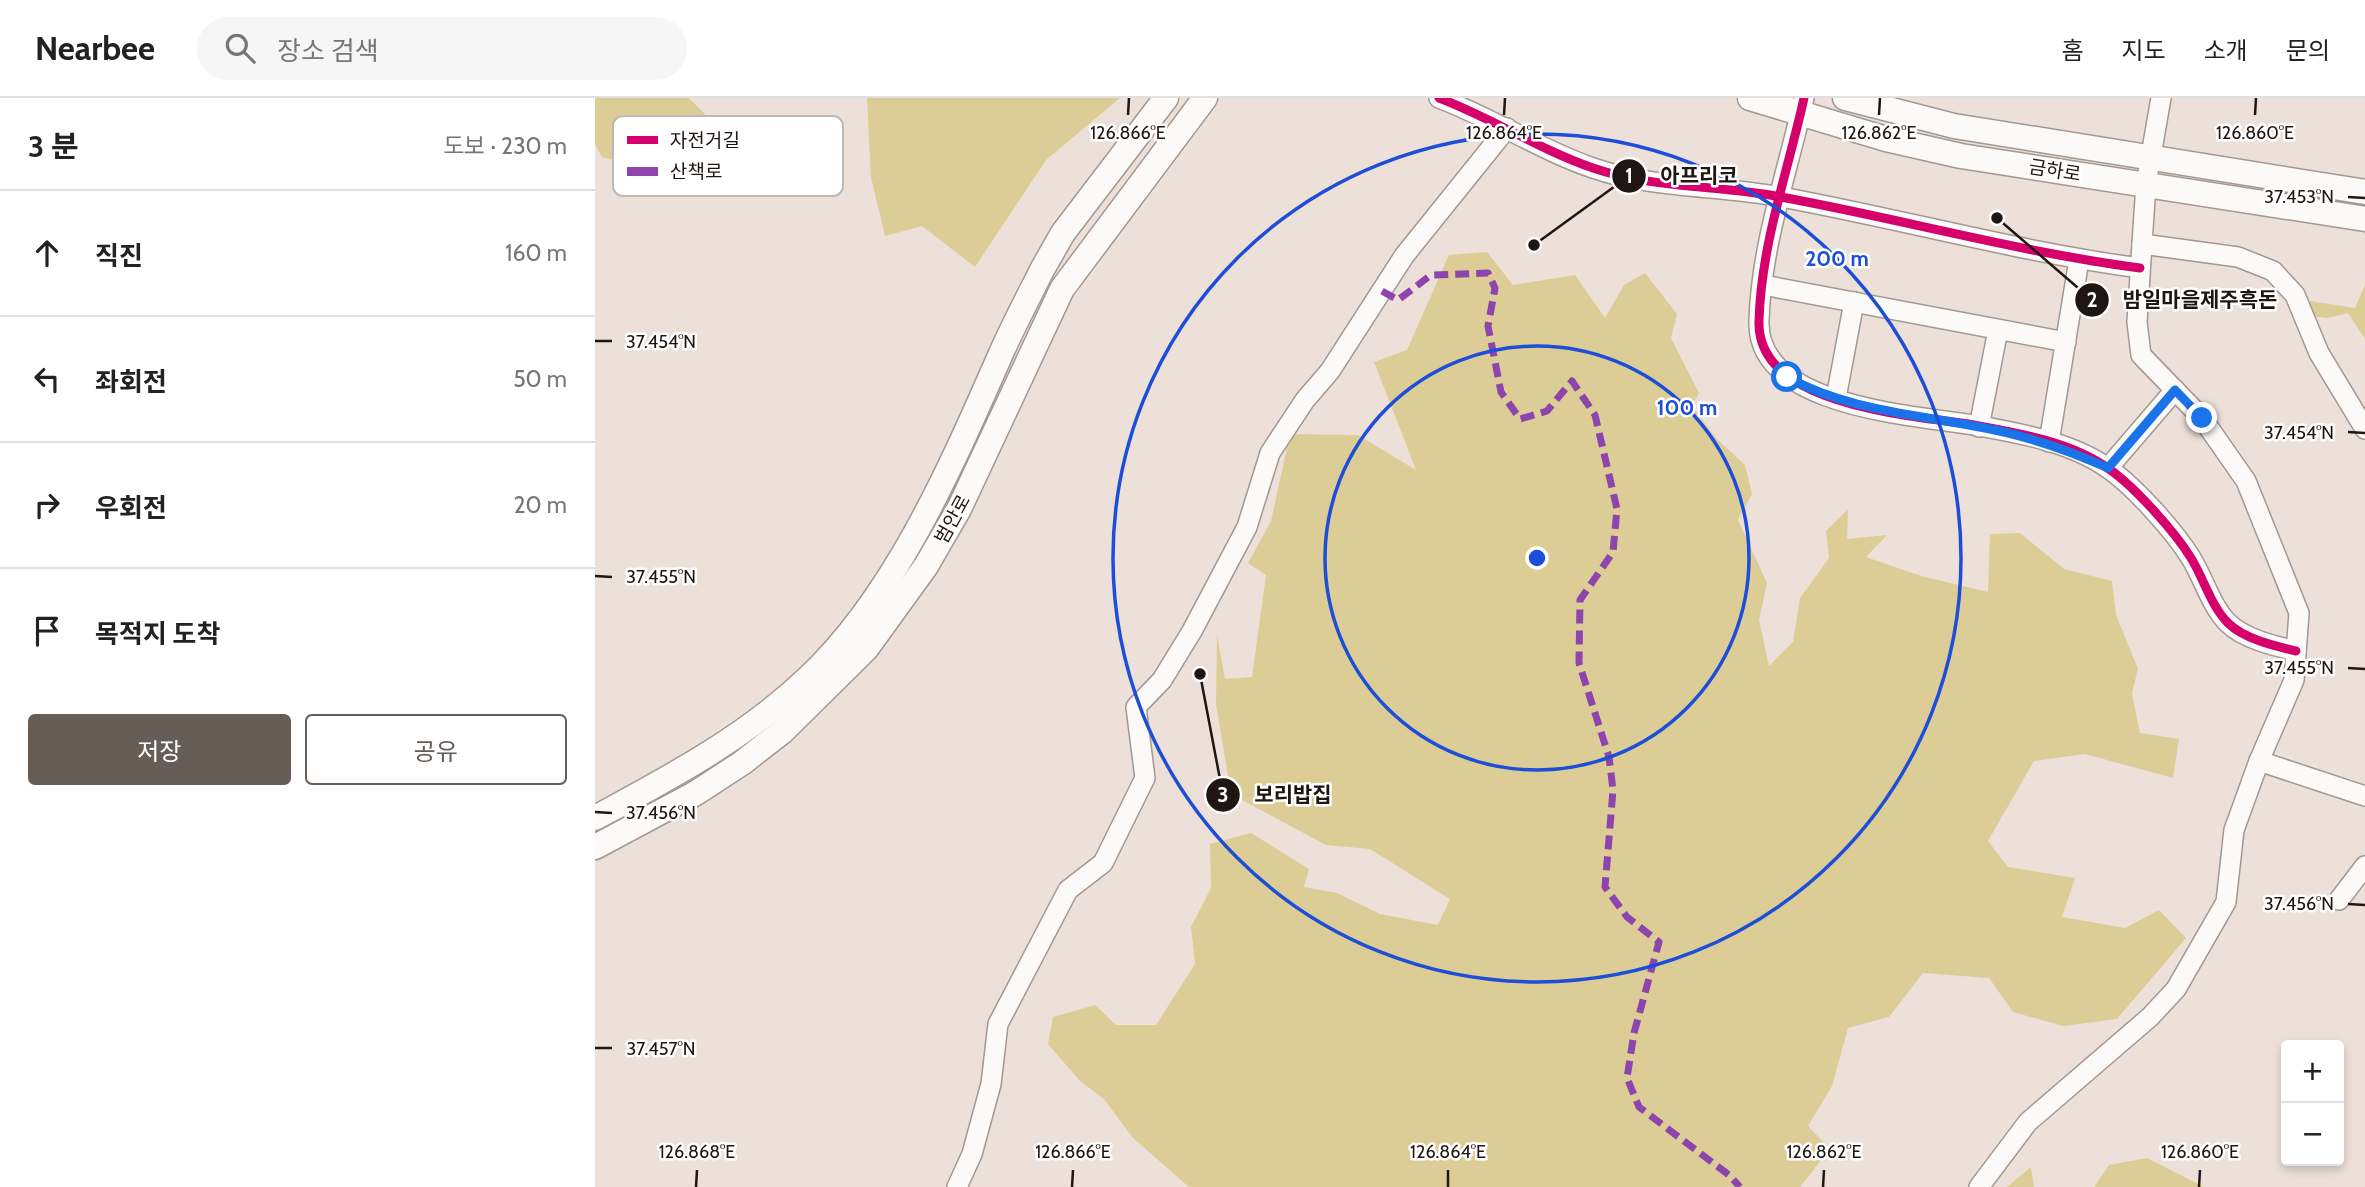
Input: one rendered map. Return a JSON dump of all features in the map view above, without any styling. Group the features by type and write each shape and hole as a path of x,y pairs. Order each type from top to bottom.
{"main road":[{"name":"범안로","path":"595,818 689,767 767,714 809,678 875,598 946,475 1043,268 1063,233 1165,98"},
{"name":"범안로","path":"595,847 696,793 742,763 783,731 866,649 919,577 959,509 1062,289 1205,98"},
{"name":"금하로","path":"1750,98 1802,106 1961,156 2365,219"},
{"name":"금하로","path":"1845,98 1954,126 2365,192"}],"street":[{"path":"1439,98 1591,168 1637,181 1778,196 2079,260 2140,268"},
{"path":"1979,1187 2028,1122 2150,1017 2176,989 2226,902 2234,830 2259,761 2294,680 2299,613 2246,481 2202,418 2141,355 2137,322 2146,184 2161,98"},
{"path":"1802,106 1778,196 1758,323 1762,347 1772,363 1787,377 1811,391 1910,416 1979,426 2049,442 2108,468 2136,491 2191,557 2229,624 2267,644 2296,651"},
{"path":"957,1187 972,1154 991,1084 998,1024 1068,890 1103,863 1145,778 1136,707 1162,680 1192,631 1247,527 1270,453 1305,400 1330,371 1404,256 1507,128"},
{"path":"2142,244 2238,257 2273,271 2295,295 2319,353 2365,429"},
{"path":"2049,442 2079,260"},
{"path":"1763,285 2066,342"},
{"path":"1836,398 1854,302"},
{"path":"1979,426 1998,330"},
{"path":"2108,468 2175,390"},
{"path":"2259,761 2365,796"},
{"path":"2339,900 2365,866"}],"shaded area":[{"path":"595,98 689,98 706,116 613,116 613,160 602,157 595,144"},
{"path":"867,98 1120,98 1046,160 975,267 922,226 885,236 871,177"},
{"path":"1487,252 1513,285 1575,275 1605,318 1624,285 1645,273 1677,314 1671,338 1699,393 1692,406 1716,438 1745,465 1752,494 1738,520 1767,583 1759,620 1769,666 1793,642 1800,598 1829,558 1826,531 1848,509 1847,539 1887,535 1866,557 1921,576 1988,592 1990,534 2020,533 2064,569 2112,581 2116,615 2138,669 2132,693 2140,733 2179,739 2173,778 2085,754 2034,761 1988,841 2008,867 2075,878 2062,917 2125,928 2159,910 2186,938 2117,1019 2063,1026 2013,1012 1989,978 1923,973 1889,1017 1848,1028 1832,1086 1808,1126 1830,1149 1800,1187 1189,1187 1133,1138 1104,1099 1080,1081 1048,1044 1053,1017 1095,1005 1116,1025 1156,1025 1195,964 1191,927 1211,888 1210,844 1251,833 1309,869 1304,887 1337,893 1380,914 1438,925 1450,899 1370,849 1326,845 1231,794 1216,704 1217,635 1225,679 1252,677 1266,575 1248,563 1271,521 1290,434 1358,435 1416,470 1374,362 1407,350 1449,255"},
{"path":"2365,285 2365,339 2348,313 2328,318 2309,316 2310,301 2355,308"},
{"path":"2147,1158 2204,1187 2094,1187 2109,1165"},
{"path":"2031,1167 2034,1187 2007,1187"}],"marked path":[{"path":"1382,291 1398,300 1431,275 1488,273 1495,288 1488,326 1501,392 1520,419 1547,411 1572,381 1595,415 1617,509 1613,552 1580,600 1579,663 1609,757 1613,790 1605,887 1627,917 1659,942 1634,1033 1627,1078 1639,1107 1729,1175 1740,1187"}],"cycle path":[{"path":"1439,98 1573,161 1616,175 1781,197 2050,253 2140,268"},
{"path":"1804,98 1770,236 1761,293 1759,321 1765,350 1783,372 1810,389 1843,402 1914,417 2026,435 2062,445 2094,460 2131,487 2165,523 2191,558 2217,609 2228,623 2251,638 2296,651"}],"place":[{"name":"밤일마을제주흑돈","path":"1997,218"},
{"name":"아프리코","path":"1534,245"},
{"name":"보리밥집","path":"1200,674"}],"route":[{"path":"1787,377 1811,391 1864,406 1975,426 2059,445 2108,468 2175,390 2202,418"}]}
